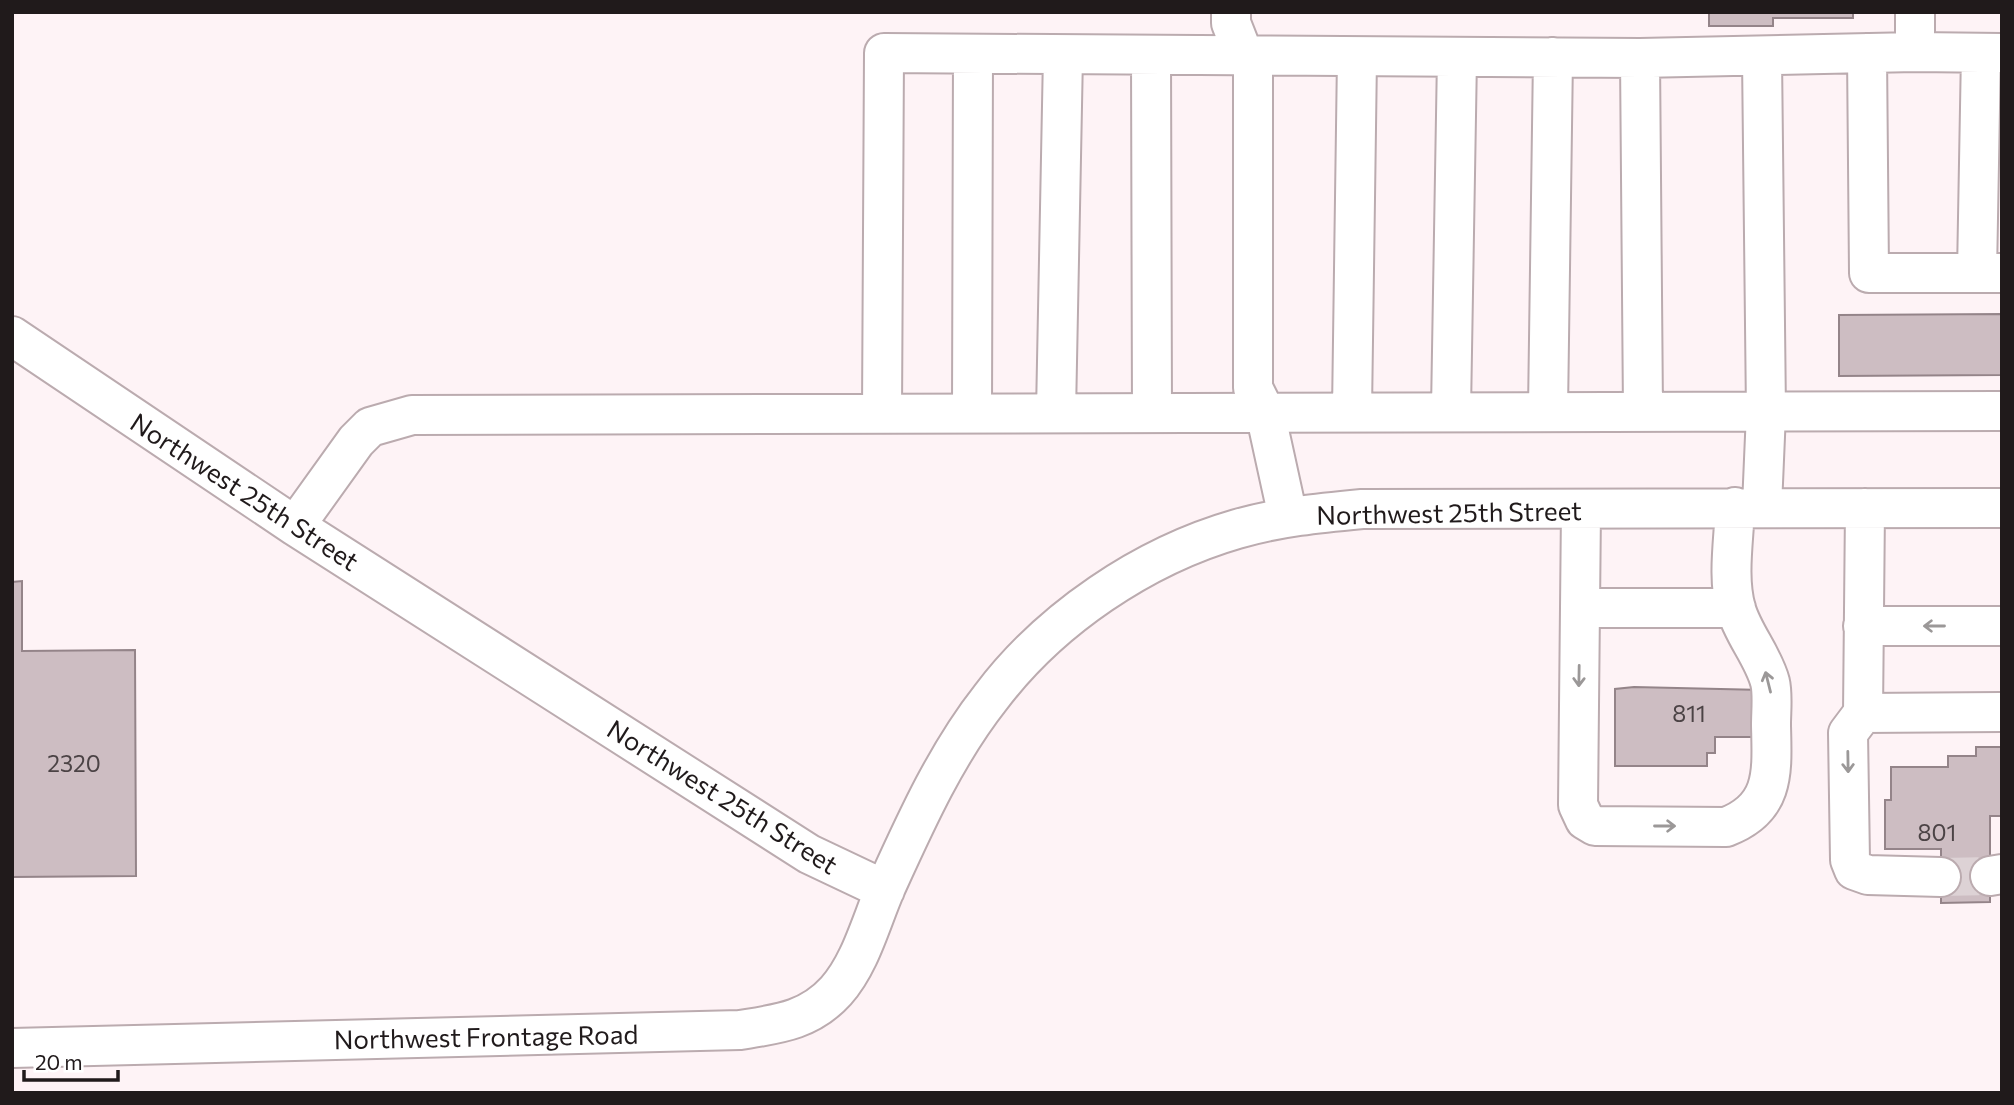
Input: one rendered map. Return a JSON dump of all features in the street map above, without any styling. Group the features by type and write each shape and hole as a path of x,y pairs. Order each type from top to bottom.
{"street":[{"path":"1231,12 1231,23 1248,56 1253,388 1265,412 1288,517"},
{"path":"1915,12 1915,52"},
{"path":"881,413 884,53 1640,58 1762,57 1867,53 1915,52 1991,53 1990,273 1869,273 1867,53"},
{"path":"972,413 973,54"},
{"path":"1056,413 1063,55"},
{"path":"1151,55 1152,413"},
{"path":"1352,411 1357,57"},
{"path":"1451,410 1457,57"},
{"path":"1548,410 1553,57"},
{"path":"1581,509 1577,805 1585,820 1595,825 1726,827 1746,819 1760,805 1769,785 1772,754 1770,682 1736,608 1732,569 1749,507 1766,413 1762,57"},
{"path":"1640,58 1643,411"},
{"name":"Northwest 25th Street","path":"12,336 295,526 809,854 885,890 951,755 991,696 1029,653 1100,596 1161,560 1236,529 1288,517 1362,509 2002,508"},
{"path":"295,526 356,441 370,427 412,415 1451,410 1766,413 2002,411"},
{"path":"1865,508 1863,713 1848,733 1850,860 1854,870 1868,876 1941,877"},
{"path":"1580,608 1736,608"},
{"path":"1863,626 2002,626"},
{"path":"1863,713 2002,712"},
{"name":"Northwest Frontage Road","path":"12,1048 740,1030 795,1022 836,992 865,941 885,890"}],"building":[{"path":"1709,12 1853,12 1853,18 1773,18 1773,26 1709,26"},
{"path":"2002,314 2002,375 1839,376 1839,315"},
{"path":"22,581 22,651 135,650 136,876 12,877 12,582"},
{"path":"1634,687 1763,690 1763,737 1715,737 1715,753 1707,753 1707,766 1615,766 1615,689"},
{"path":"1976,747 2002,747 2002,816 1990,816 1990,902 1941,903 1941,849 1885,849 1885,800 1891,800 1891,767 1948,767 1948,756 1976,756"}],"tunnel":[{"path":"1941,877 1990,876"}]}
